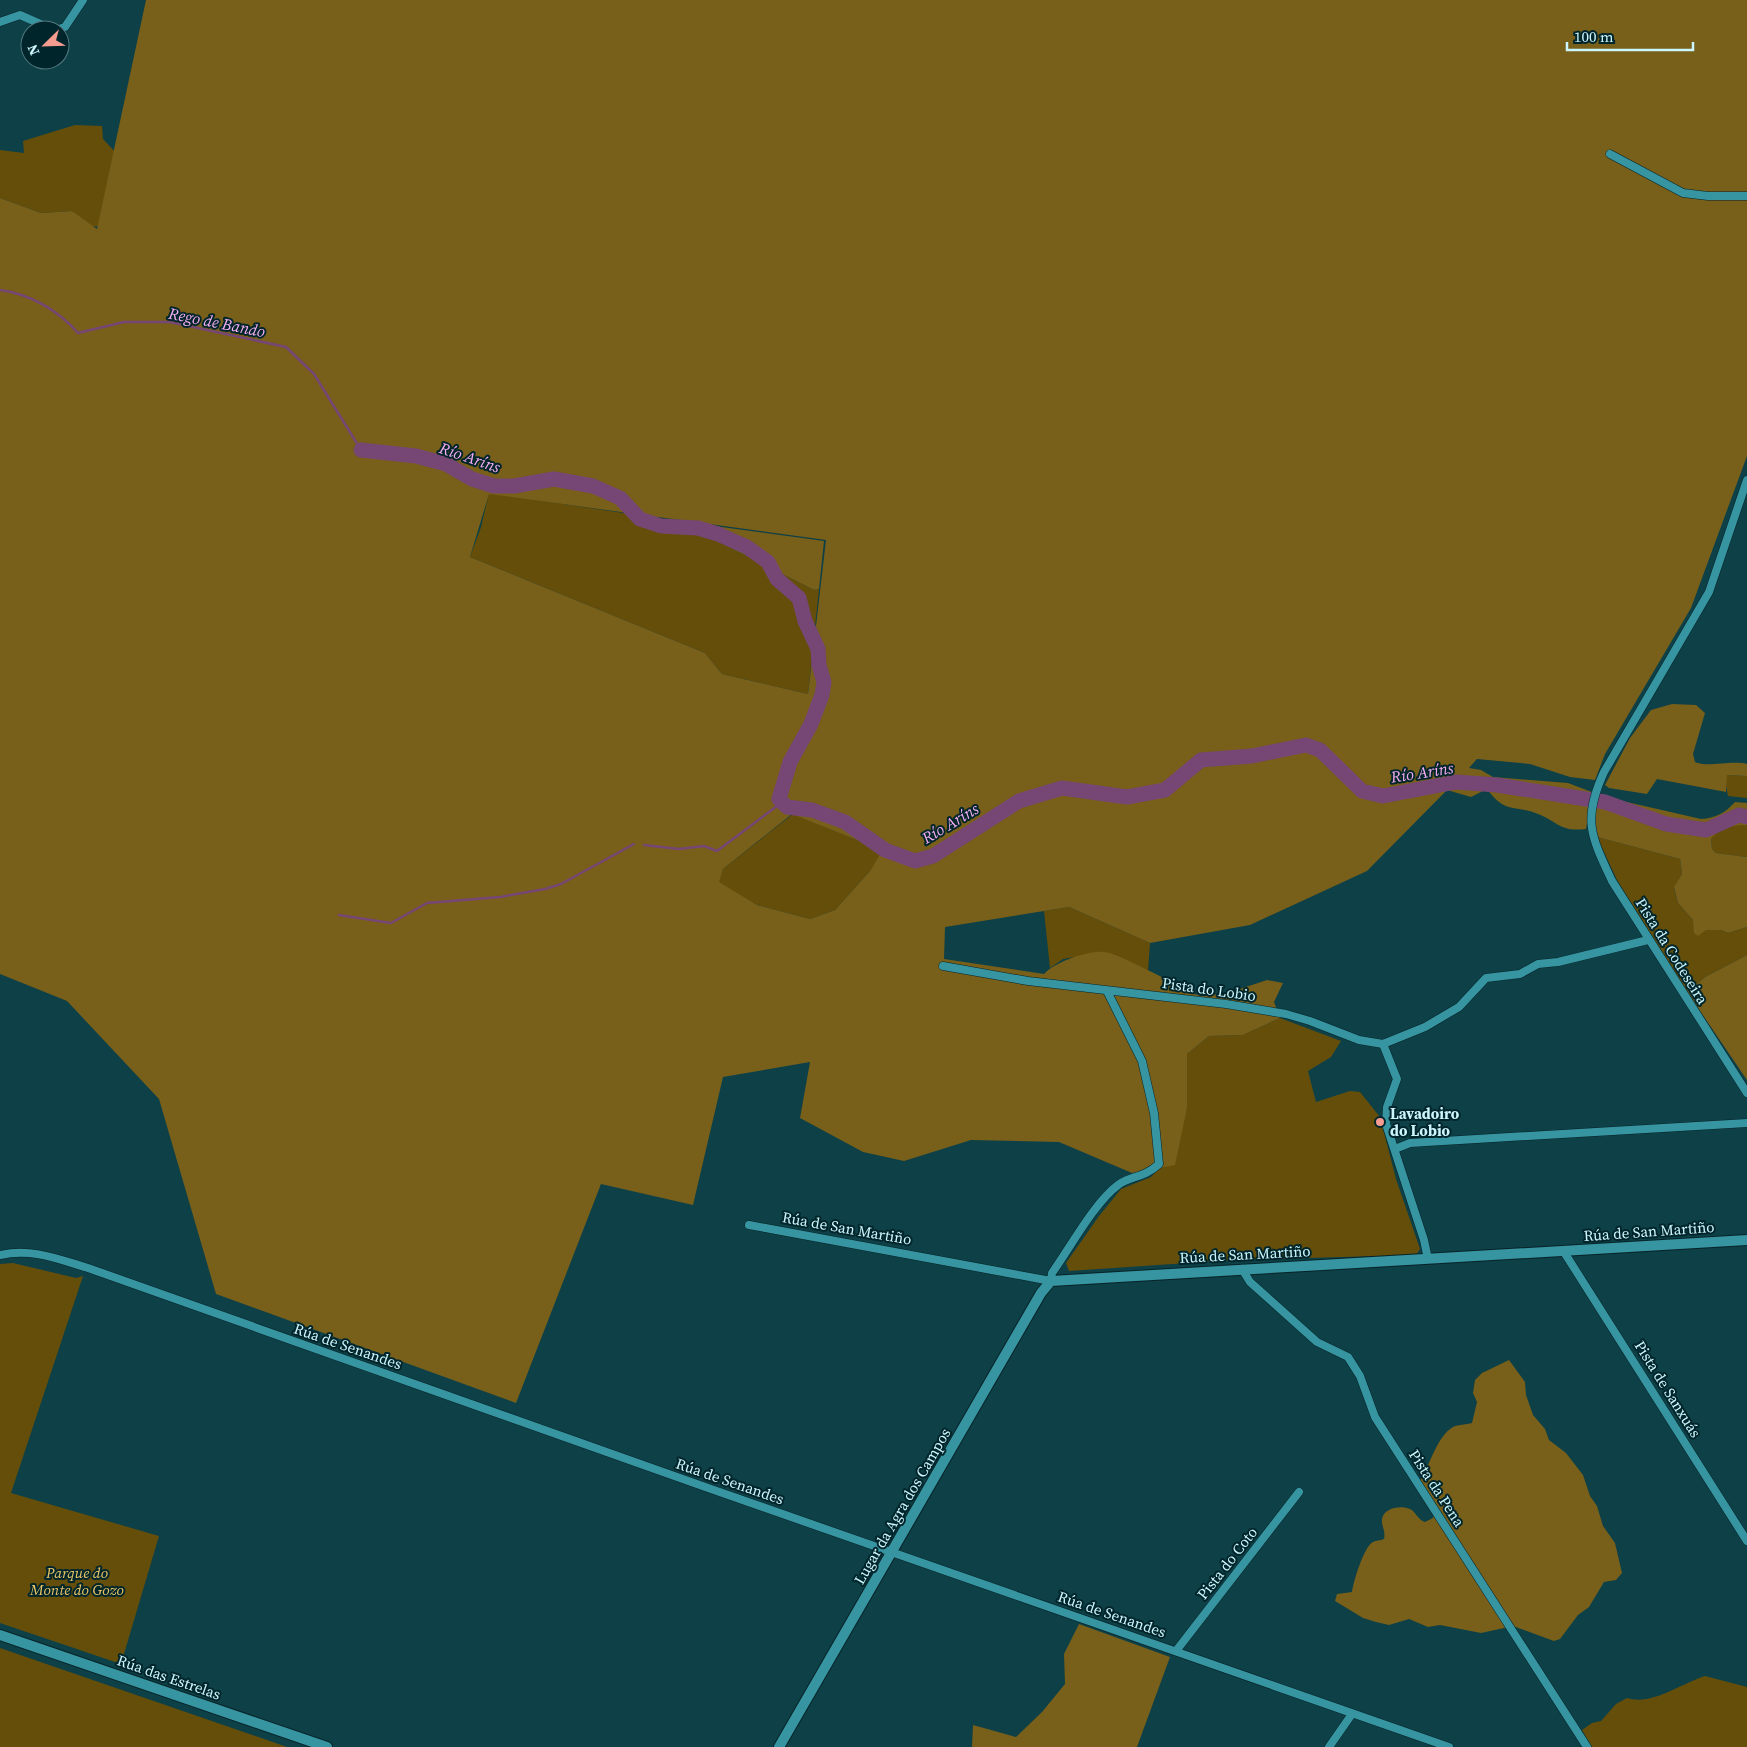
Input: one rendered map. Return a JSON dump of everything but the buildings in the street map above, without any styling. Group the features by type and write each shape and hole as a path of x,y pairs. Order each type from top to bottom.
{"street":[{"path":"70,20 83,0"},
{"path":"0,22 20,15 32,20"},
{"path":"1610,154 1683,193 1708,196 1747,196"},
{"name":"Pista da Codeseira","path":"1747,480 1709,592 1604,772 1594,793 1589,816 1594,843 1612,881 1747,1093"},
{"path":"1428,1259 1424,1240 1397,1162 1385,1116 1397,1079 1383,1044 1425,1027 1459,1007 1486,978 1520,974 1538,964 1558,962 1648,940"},
{"name":"Pista do Lobio","path":"944,966 1028,980 1226,1004 1286,1014 1360,1040 1383,1044"},
{"path":"1051,1281 1052,1273 1106,1195 1120,1184 1149,1174 1159,1164 1154,1113 1142,1062 1107,991"},
{"path":"1395,1149 1410,1143 1747,1123"},
{"name":"Rúa de San Martiño","path":"749,1225 1051,1281 1747,1240"},
{"name":"Rúa de Senandes","path":"0,1255 35,1252 88,1268 1449,1747"},
{"name":"Pista de Sanxuás","path":"1564,1252 1747,1541"},
{"name":"Pista da Pena","path":"1242,1269 1250,1282 1317,1342 1348,1357 1360,1376 1375,1417 1587,1747"},
{"name":"Lugar da Agra dos Campos","path":"779,1747 1036,1302 1051,1281"},
{"name":"Pista do Coto","path":"1176,1651 1299,1492"},
{"name":"Rúa das Estrelas","path":"0,1635 327,1747"},
{"path":"1329,1747 1352,1714"}],"green space":[{"path":"75,125 102,126 103,139 119,156 114,225 90,227 72,211 41,213 0,198 0,150 24,153 23,141"},
{"path":"489,493 677,521 814,590 819,589 808,694 722,674 705,653 470,557 481,527"},
{"path":"1727,775 1747,776 1747,798 1728,796 1725,780"},
{"path":"793,814 872,846 882,854 870,871 835,910 810,919 757,905 718,883 723,869"},
{"path":"1733,825 1747,825 1747,857 1716,853 1712,849 1711,839 1715,834"},
{"path":"1597,837 1680,859 1682,874 1674,888 1678,903 1693,920 1706,930 1721,930 1728,933 1747,927 1747,955 1705,977 1687,992 1617,880"},
{"path":"1069,907 1150,943 1148,971 1105,952 1063,959 1050,968 1044,911"},
{"path":"1280,1018 1341,1041 1331,1057 1308,1071 1316,1102 1350,1091 1360,1092 1380,1117 1396,1179 1420,1249 1416,1255 1232,1260 1069,1271 1066,1263 1099,1216 1121,1189 1151,1177 1160,1167 1187,1108 1187,1054 1209,1036 1243,1035"},
{"name":"Parque do Monte do Gozo","path":"13,1263 76,1278 83,1276 11,1493 159,1536 121,1664 0,1623 0,1264"},
{"path":"0,1648 287,1747 0,1747"},
{"path":"1705,1676 1747,1687 1747,1747 1592,1747 1582,1730 1592,1723 1601,1721 1616,1704 1627,1698 1637,1700 1657,1696"}],"shaded area":[{"path":"146,0 1747,0 1747,456 1691,608 1605,754 1595,780 1570,777 1530,764 1477,759 1469,768 1481,770 1493,777 1568,783 1605,797 1701,819 1720,814 1735,802 1747,803 1747,825 1727,828 1711,839 1712,849 1716,853 1747,857 1747,927 1728,933 1721,930 1706,930 1698,936 1694,933 1693,920 1678,903 1674,887 1682,874 1680,859 1597,837 1593,822 1587,823 1586,829 1564,828 1530,811 1505,806 1487,789 1471,797 1447,790 1367,871 1250,925 1150,943 1069,907 945,927 944,959 1044,974 1056,965 1072,958 1090,953 1105,952 1127,960 1170,981 1175,988 1201,996 1228,993 1267,980 1283,983 1274,1002 1280,1018 1243,1035 1209,1036 1187,1054 1187,1108 1175,1165 1132,1173 1059,1142 971,1140 904,1161 863,1152 800,1118 810,1062 723,1077 693,1205 601,1184 516,1403 216,1294 159,1099 67,1001 0,974 0,198 41,213 72,211 97,229","holes":["489,494 826,540 808,694 722,674 705,653 470,557","792,814 872,846 881,853 870,871 835,910 810,919 757,905 719,882 723,869"]},
{"path":"677,521 824,541 819,589 814,590"},
{"path":"1672,704 1696,705 1705,713 1693,754 1695,762 1700,764 1747,764 1747,776 1727,775 1726,792 1657,779 1647,794 1609,788 1605,785 1630,738 1651,710"},
{"path":"1747,955 1747,1080 1687,992 1705,977"},
{"path":"1509,1360 1525,1382 1526,1395 1533,1415 1545,1429 1549,1440 1566,1453 1583,1475 1590,1496 1597,1506 1603,1526 1615,1543 1622,1573 1616,1580 1604,1582 1589,1607 1578,1615 1560,1639 1554,1641 1513,1626 1481,1633 1440,1625 1428,1627 1409,1619 1389,1625 1363,1618 1335,1601 1337,1594 1352,1592 1366,1550 1373,1542 1384,1539 1382,1519 1386,1512 1393,1508 1406,1508 1412,1510 1425,1522 1433,1518 1434,1514 1420,1481 1434,1451 1447,1431 1458,1425 1472,1423 1477,1402 1473,1393 1475,1380 1482,1373"},
{"path":"1079,1624 1170,1657 1137,1747 972,1747 973,1725 1016,1737 1042,1712 1065,1684 1064,1654"}],"waterway":[{"name":"Rego de Bando","path":"0,290 22,295 43,304 62,317 78,333 124,322 170,322 286,347 314,374 361,450"},
{"name":"Río Aríns","path":"361,450 416,456 446,464 472,479 494,486 514,486 554,479 593,486 620,498 640,519 661,526 698,528 718,534 747,547 768,562 777,579 799,598 805,621 818,649 819,665 824,682 822,695 811,724 790,762 779,799 787,807 812,810 845,822 885,850 915,861 933,856 1019,801 1062,788 1127,797 1165,790 1201,760 1252,756 1306,745 1320,750 1362,791 1383,796 1456,782 1497,785 1605,802 1666,824 1706,830 1739,815 1747,817"},
{"path":"644,845 679,849 704,846 717,851 781,803"},
{"path":"339,915 391,923 427,903 500,897 545,889 561,884 634,844"}],"place":[{"name":"Lavadoiro do Lobio","path":"1380,1122"}]}
